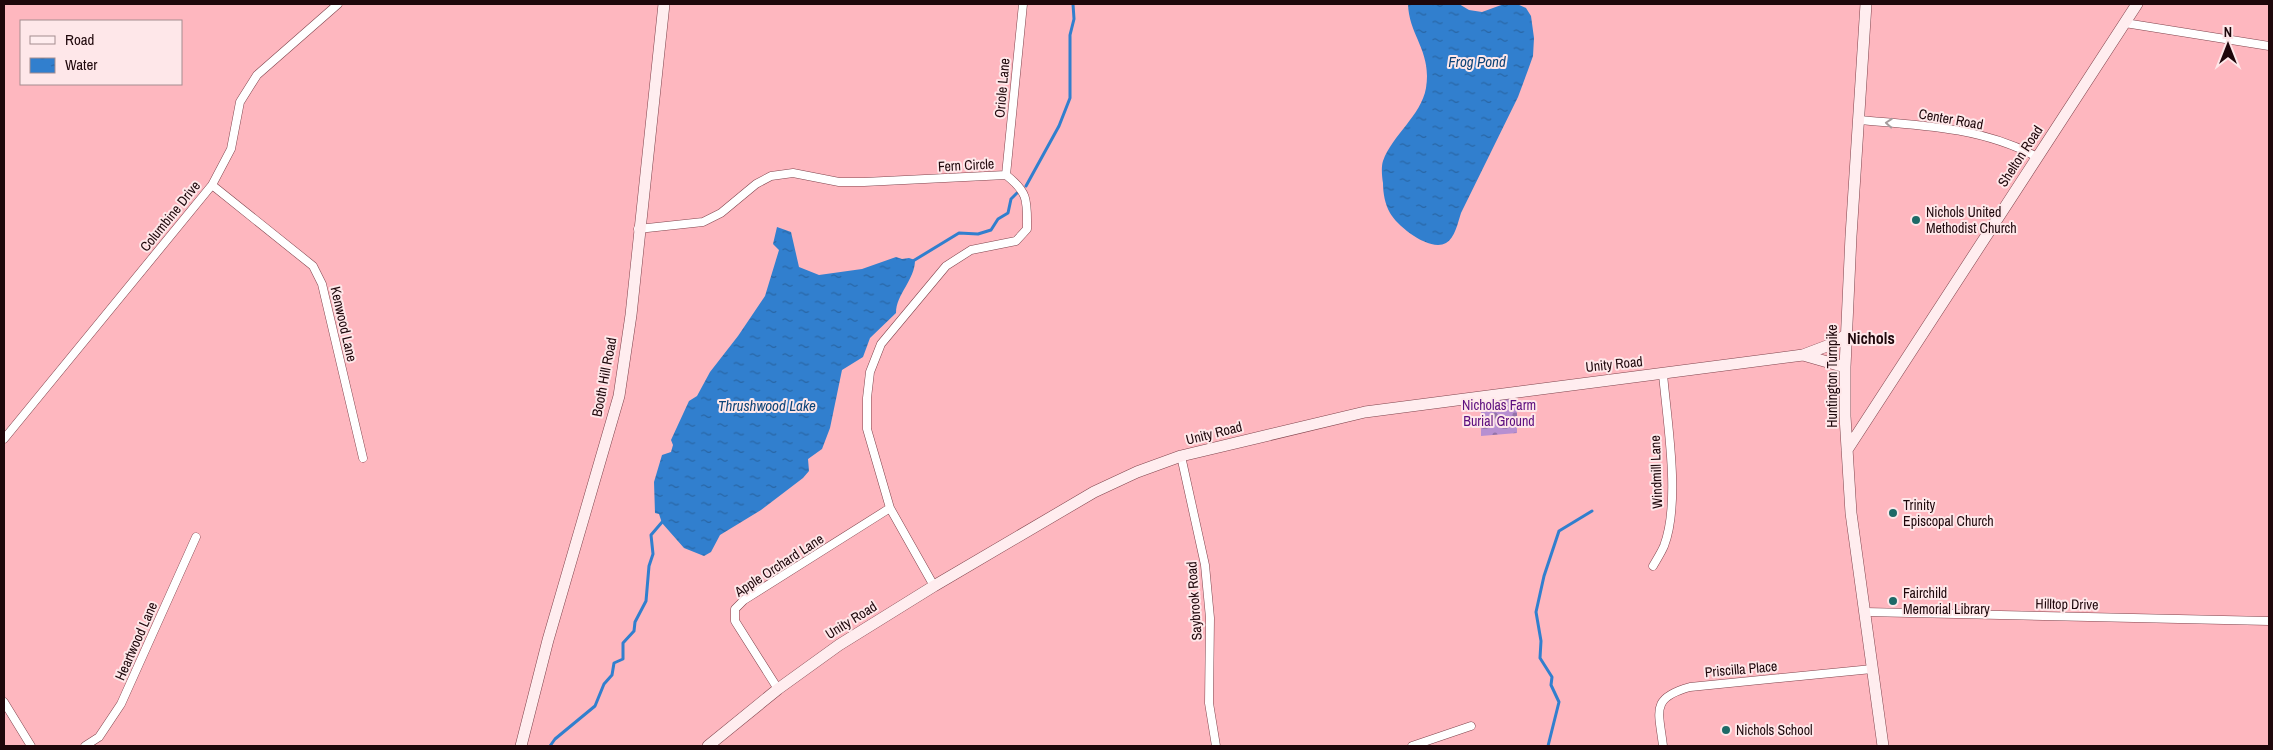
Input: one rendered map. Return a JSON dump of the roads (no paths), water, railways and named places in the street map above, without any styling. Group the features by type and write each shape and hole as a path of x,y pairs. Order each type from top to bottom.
{"main road":[{"name":"Booth Hill Road","path":"521,746 548,640 619,396 631,314 638,229 664,4"},
{"name":"Huntington Turnpike","path":"1866,4 1845,367 1851,513 1883,746"},
{"name":"Shelton Road","path":"1847,450 2137,4"},
{"name":"Unity Road","path":"708,746 778,689 839,645 934,586 1094,492 1137,472 1181,456 1365,412 1803,355 1832,344 1846,335"},
{"name":"Unity Road","path":"1803,355 1845,367"}],"street":[{"name":"Columbine Drive","path":"4,439 212,185 231,149 240,102 257,76 338,4"},
{"name":"Oriole Lane","path":"1006,175 1023,4"},
{"path":"2125,23 2269,46"},
{"name":"Center Road","path":"1858,120 1952,129 1999,141 2020,148 2037,157"},
{"name":"Fern Circle","path":"638,229 703,222 721,213 756,184 771,176 793,173 839,182 1006,175 1018,185 1027,200 1027,229 1016,242 971,250 946,266 881,344 870,372 867,398 867,429 890,508 934,586"},
{"name":"Kenwood Lane","path":"212,185 313,266 322,284 363,458"},
{"name":"Windmill Lane","path":"1654,566 1664,545 1670,516 1671,479 1663,374"},
{"name":"Saybrook Road","path":"1181,456 1205,565 1210,618 1209,703 1216,746"},
{"name":"Apple Orchard Lane","path":"778,689 735,621 735,609 744,600 890,508"},
{"name":"Heartwood Lane","path":"85,746 99,737 121,704 196,537"},
{"name":"Hilltop Drive","path":"1865,612 2269,620"},
{"name":"Priscilla Place","path":"1663,746 1660,704 1664,697 1673,691 1690,687 1872,669"},
{"path":"4,702 31,746"},
{"path":"1412,746 1471,726"}],"water":[{"name":"Frog Pond","path":"1408,4 1459,4 1469,10 1482,12 1504,4 1517,4 1526,8 1531,16 1534,38 1533,56 1518,97 1461,213 1454,234 1449,241 1439,245 1415,237 1400,225 1388,210 1383,191 1383,161 1393,142 1419,107 1426,88 1426,64 1409,15"},
{"name":"Thrushwood Lake","path":"777,227 791,232 799,267 819,275 862,269 896,257 915,260 914,267 899,300 896,313 870,338 863,357 842,370 830,428 822,449 808,459 809,471 803,478 761,510 720,535 711,552 704,556 684,548 662,523 659,514 655,513 654,482 662,455 671,452 673,445 671,440 689,401 697,396 710,372 738,336 765,296 779,250 773,244"}],"waterway":[{"path":"1026,186 1059,126 1070,98 1070,35 1074,19 1073,4"},
{"path":"913,261 959,233 978,234 991,230 998,219 1008,213 1011,199 1017,193"},
{"path":"1548,746 1559,702 1551,685 1552,677 1540,658 1541,641 1536,612 1544,576 1559,531 1592,511"},
{"path":"550,746 555,739 595,706 604,684 612,675 614,663 623,659 623,643 634,631 635,622 646,601 649,566 653,554 651,535 663,521"}],"place":[{"name":"Nichols United Methodist Church","path":"1916,220"},
{"name":"Trinity Episcopal Church","path":"1893,513"},
{"name":"Fairchild Memorial Library","path":"1893,601"},
{"name":"Nichols School","path":"1726,730"}],"district":[{"name":"Nichols","path":"1871,338"}],"park label":[{"name":"Nicholas Farm Burial Ground","path":"1499,414"}]}
